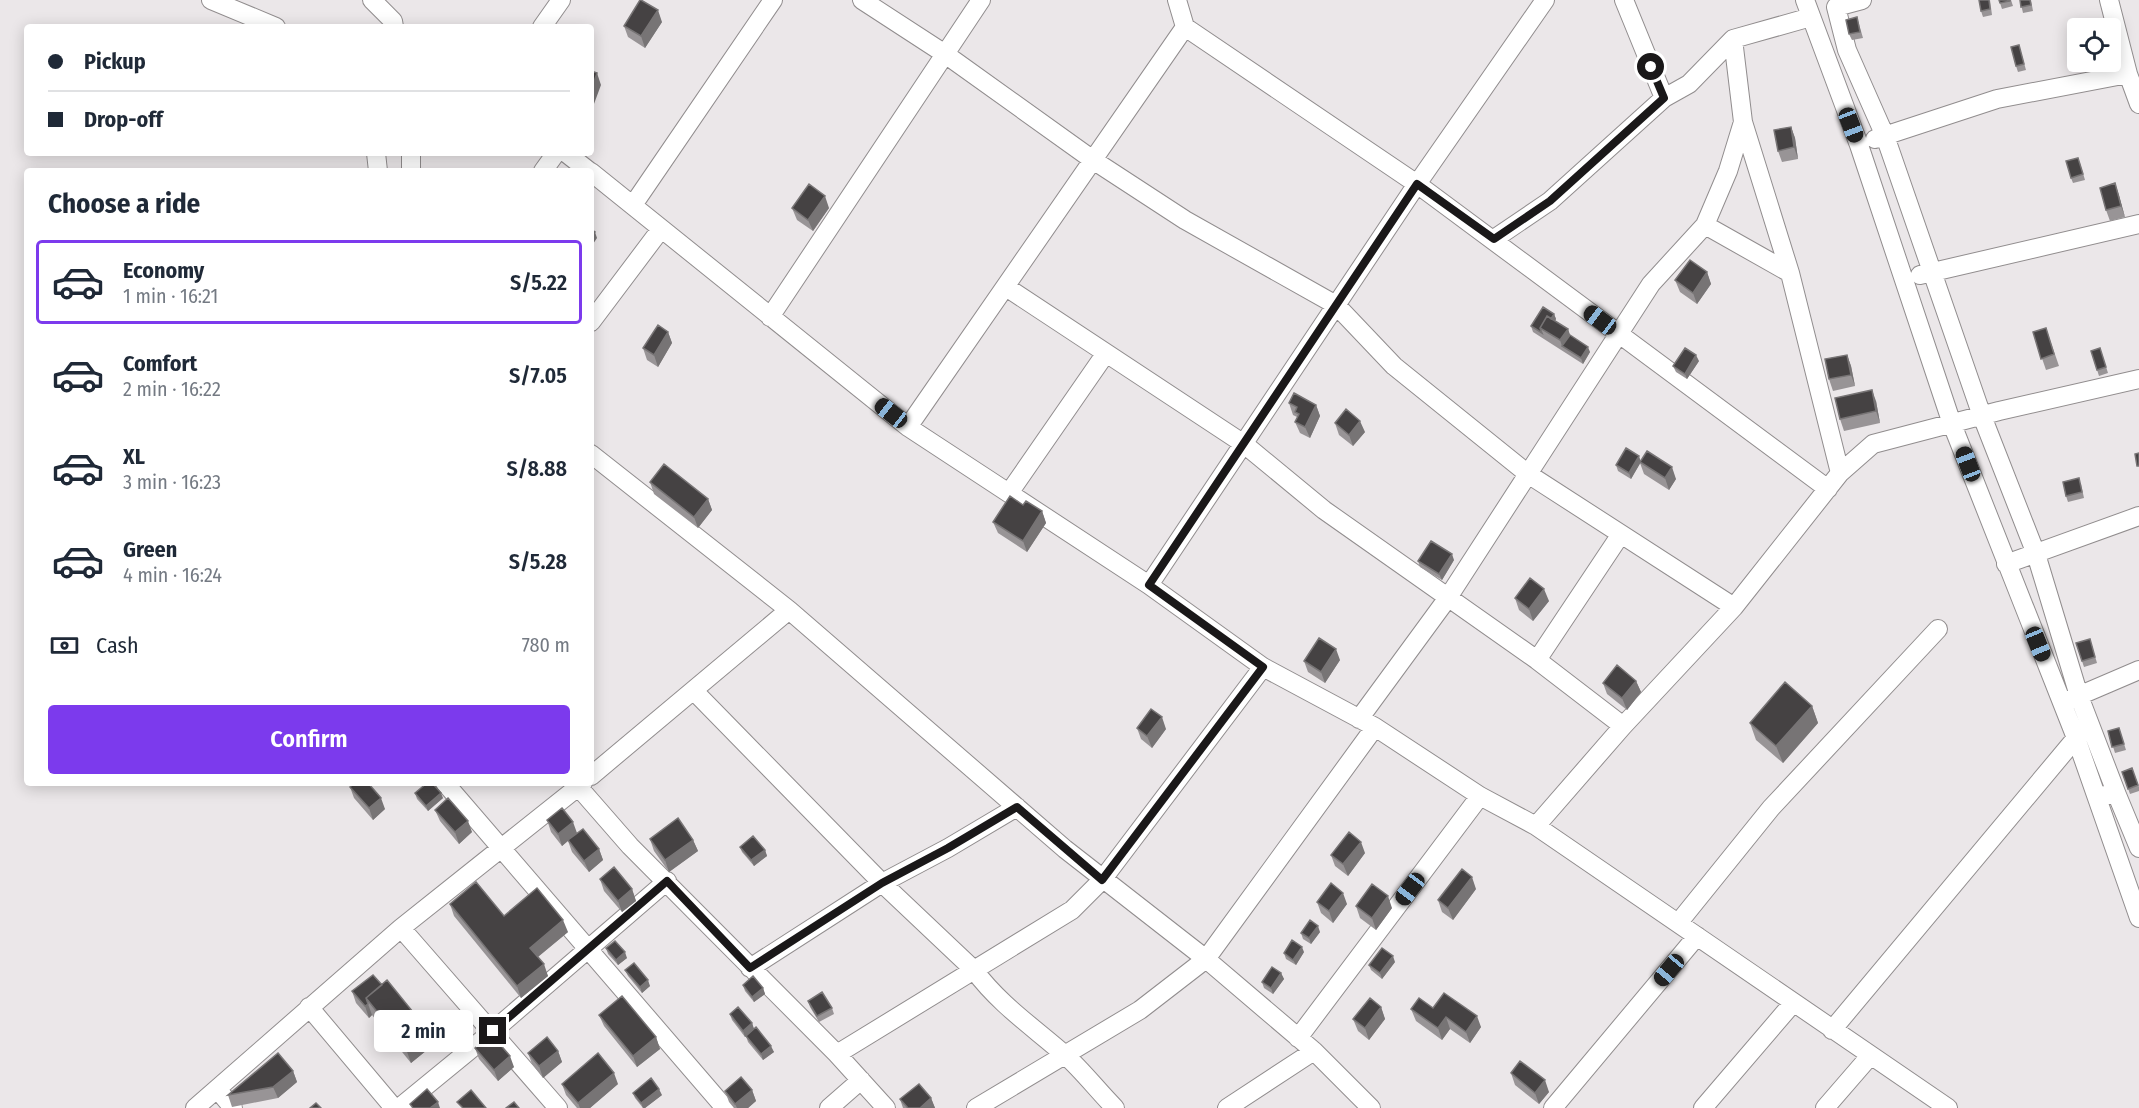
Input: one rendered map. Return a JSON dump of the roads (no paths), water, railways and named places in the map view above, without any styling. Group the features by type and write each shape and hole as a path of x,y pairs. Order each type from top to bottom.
{"street":[{"path":"211,0 269,24"},
{"path":"544,24 561,0"},
{"path":"633,205 773,0"},
{"path":"862,0 945,54 1093,160 1185,220 1336,305 1394,366 1528,474 1734,607"},
{"path":"770,317 981,0"},
{"path":"1177,0 1185,27 1494,239 1828,489"},
{"path":"1149,585 1417,184 1545,0"},
{"path":"1624,0 1664,98"},
{"path":"1835,4 1862,0"},
{"path":"2109,0 2128,74 2139,104"},
{"path":"377,2 395,24"},
{"path":"1821,44 1835,4"},
{"path":"1835,4 1847,50 1884,136 1930,273 1982,416 2036,554 2071,699 2076,738 2139,918"},
{"path":"1494,239 1550,201 1664,98 1689,84 1733,39 1808,8 1859,145 1952,424 2006,564 2117,795 2139,848"},
{"path":"908,427 1185,27"},
{"path":"1733,39 1743,122 1790,273 1840,473"},
{"path":"1859,145 1997,99 2128,74"},
{"path":"976,1108 1140,1010 1206,959 1367,723 1651,284 1705,225 1728,171 1743,122"},
{"path":"570,156 585,168"},
{"path":"594,175 908,427 1149,585 1263,667 1367,723 1480,796 1536,826 1948,1108"},
{"path":"1904,279 2139,224"},
{"path":"1705,225 1790,273"},
{"path":"594,318 661,229"},
{"path":"1005,287 1244,444 1284,479 1447,599 1537,660 1623,726"},
{"path":"1009,493 1106,353"},
{"path":"1536,826 1623,726 1734,607 1840,473 1873,444 2139,379"},
{"path":"594,456 789,610 1102,880 1206,959 1314,1051 1371,1108"},
{"path":"2006,564 2139,516"},
{"path":"1537,660 1621,534"},
{"path":"594,772 789,610"},
{"path":"1679,922 1772,808 1938,629"},
{"path":"837,1054 1072,910 1102,880 1263,667"},
{"path":"2071,699 2139,670"},
{"path":"694,691 882,883 974,970 985,985 1035,1032 1066,1055 1115,1108"},
{"path":"1832,1030 2076,738"},
{"path":"447,786 587,951 725,1108"},
{"path":"195,1108 401,928 577,786"},
{"path":"585,786 630,846 837,1054 886,1108"},
{"path":"2097,795 2117,795"},
{"path":"1298,1038 1480,796"},
{"path":"750,968 882,883 948,848 1017,807"},
{"path":"399,1108 493,1031 667,881"},
{"path":"401,928 558,1108"},
{"path":"1553,1108 1697,936"},
{"path":"1703,1108 1793,1003"},
{"path":"309,1007 394,1108"},
{"path":"1227,1108 1314,1051"},
{"path":"1825,1108 1870,1056"},
{"path":"829,1108 861,1080"},
{"path":"218,1090 233,1108"}]}
